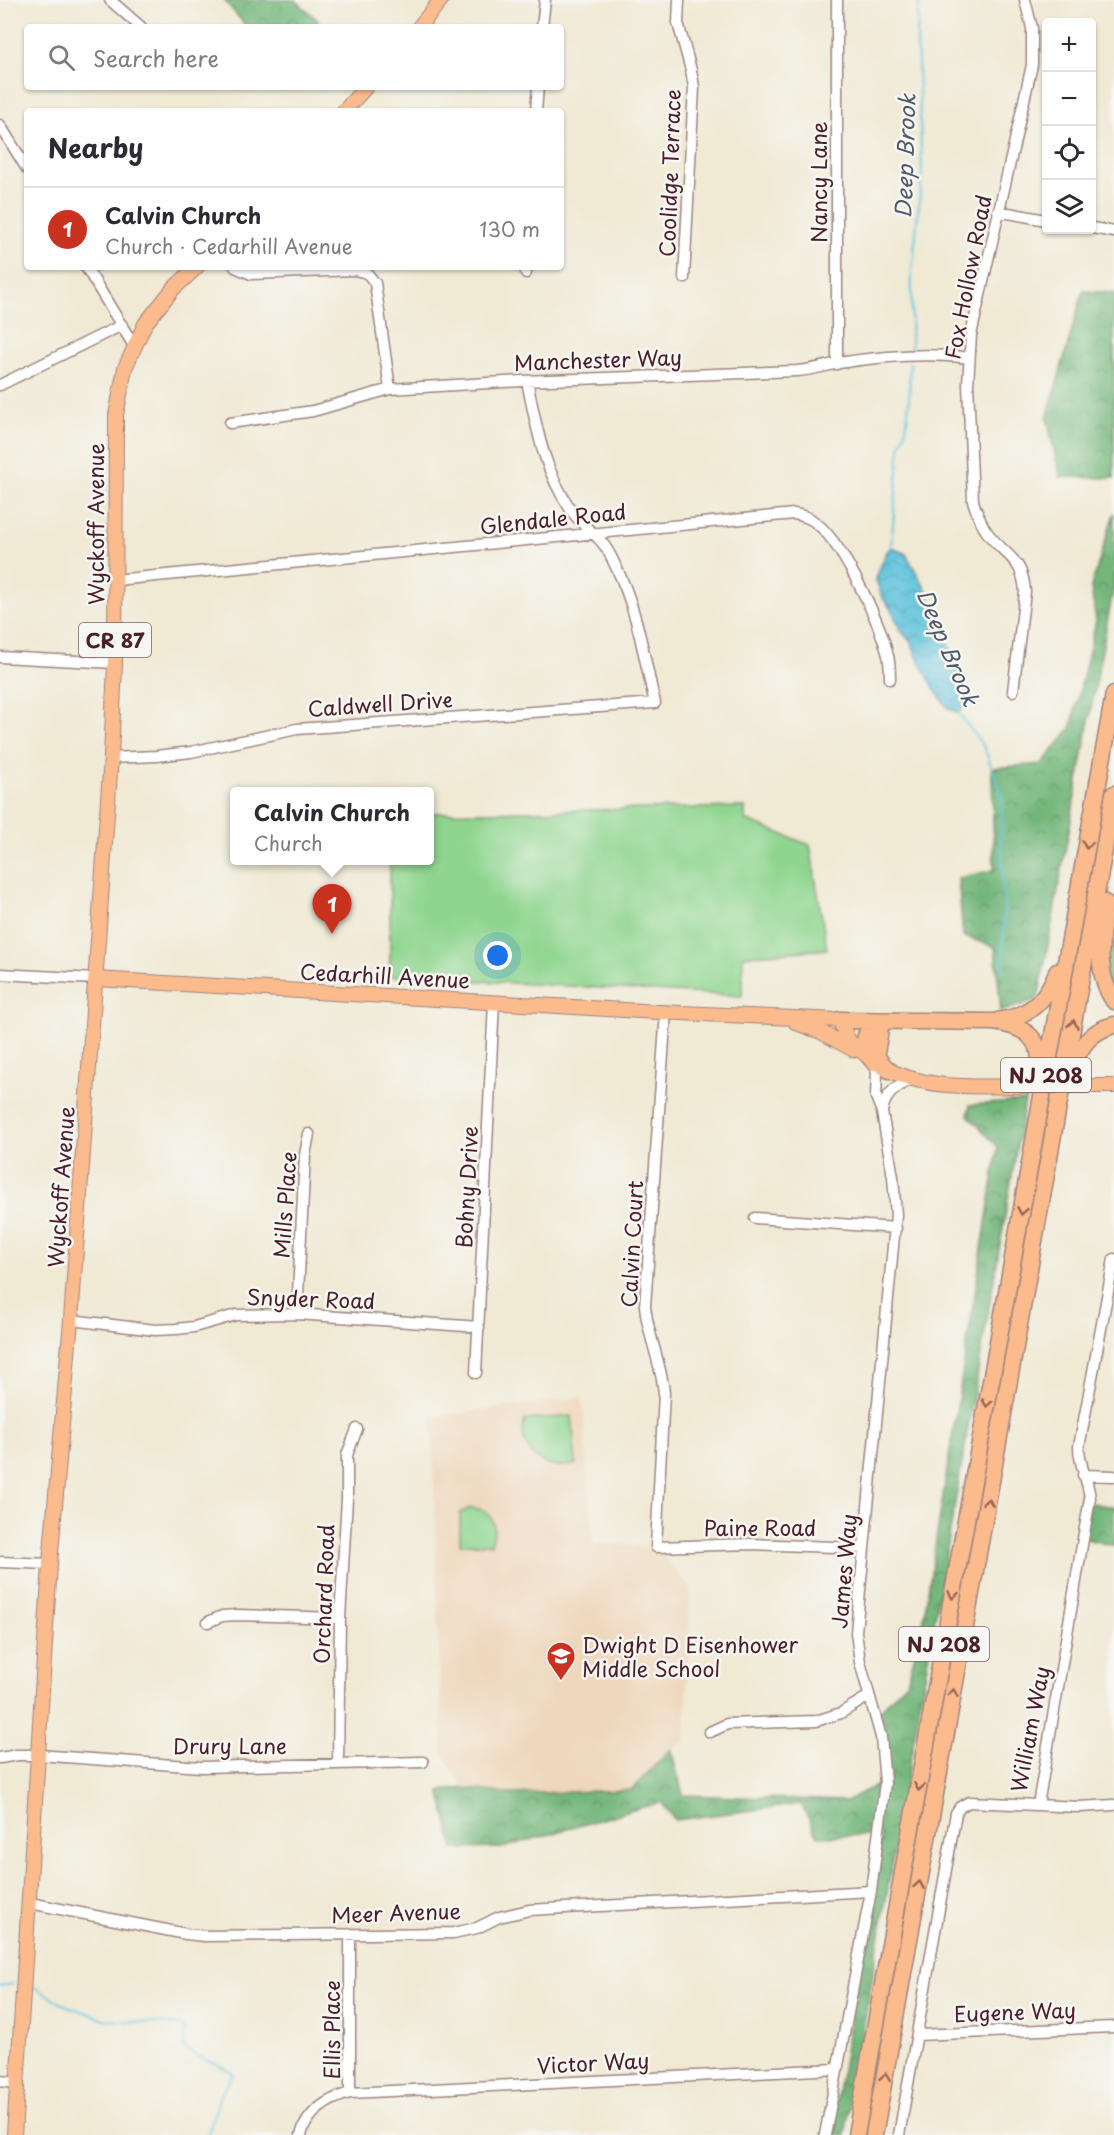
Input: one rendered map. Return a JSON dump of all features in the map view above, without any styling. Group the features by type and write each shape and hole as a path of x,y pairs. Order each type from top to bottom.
{"highway":[{"name":"NJ 208","path":"856,2135 1114,694"},
{"name":"NJ 208","path":"874,2135 1114,794"},
{"path":"1114,814 1101,963 1104,983 1114,1001"},
{"path":"994,1022 1026,1013 1049,992 1058,971 1082,874"},
{"path":"839,1020 994,1022 1014,1025 1022,1029 1030,1035 1039,1050 1041,1070 1032,1153"},
{"path":"874,1062 864,1042 869,1028 879,1021"},
{"path":"879,1021 877,1056 889,1070"},
{"path":"1037,1226 1074,1062 1088,1038 1095,1032 1114,1025"}],"main road":[{"path":"421,24 441,0"},
{"path":"347,108 363,90"},
{"name":"Wyckoff Avenue","path":"14,2135 50,1564 71,1320 111,758 115,663 116,415 125,368 134,346 159,304 194,270"},
{"name":"Cedarhill Avenue","path":"96,979 839,1020 849,1041 874,1062"},
{"name":"Cedarhill Avenue","path":"767,1017 815,1030 889,1070 913,1080 955,1086 1114,1086"}],"street":[{"path":"110,0 138,24"},
{"path":"542,24 545,0"},
{"name":"Coolidge Terrace","path":"679,0 678,23 694,87 684,278"},
{"name":"Nancy Lane","path":"837,0 837,364"},
{"name":"Fox Hollow Road","path":"1012,691 1025,592 1024,581 1017,562 993,540 982,525 974,501 968,384 971,335 1032,65 1032,28 1025,0"},
{"path":"536,108 538,90"},
{"path":"0,125 24,164"},
{"path":"998,211 1042,219"},
{"path":"1096,229 1114,232"},
{"path":"88,270 134,346"},
{"path":"242,270 251,274 355,270 368,273 375,284 390,389"},
{"path":"0,385 122,326"},
{"name":"Manchester Way","path":"230,423 313,411 390,389 527,381 816,370 837,364 929,354 969,358"},
{"path":"527,381 540,445 551,475 571,510 593,534"},
{"name":"Glendale Road","path":"116,580 794,514 811,519 830,538 856,580 885,645 890,679"},
{"name":"Caldwell Drive","path":"111,758 191,752 297,729 655,703 630,601 617,567 602,541 593,534"},
{"path":"0,657 115,663"},
{"name":"Cedarhill Avenue","path":"0,974 96,979"},
{"name":"Bohny Drive","path":"476,1373 494,1002"},
{"name":"Calvin Court","path":"656,1547 664,1393 645,1306 666,1012"},
{"name":"James Way","path":"825,2135 871,1891 885,1775 881,1737 860,1662 856,1632 896,1228 895,1190 882,1112 876,1097 877,1072 874,1062"},
{"path":"882,1112 889,1094 897,1087 913,1080"},
{"name":"Mills Place","path":"297,1314 305,1155 309,1134"},
{"path":"755,1218 896,1228"},
{"name":"William Way","path":"899,2135 956,1812 969,1802 1038,1805 1089,1498 1089,1489 1079,1458 1079,1447 1114,1259"},
{"name":"Snyder Road","path":"71,1320 155,1330 194,1327 236,1315 297,1314 480,1327"},
{"name":"Orchard Road","path":"338,1762 340,1618 347,1499 347,1455 357,1429"},
{"path":"1083,1475 1114,1476"},
{"name":"Paine Road","path":"656,1547 759,1544 864,1548"},
{"path":"0,1562 50,1564"},
{"path":"208,1622 222,1616 237,1615 340,1618"},
{"path":"710,1732 727,1724 816,1721 841,1713 869,1695"},
{"name":"Drury Lane","path":"0,1758 38,1755 201,1767 338,1762 423,1762"},
{"path":"1038,1805 1114,1805"},
{"name":"Meer Avenue","path":"30,1903 205,1936 453,1933 477,1928 513,1912 529,1910 871,1891"},
{"name":"Ellis Place","path":"301,2135 304,2124 319,2108 330,2100 350,2093 350,1934"},
{"name":"Eugene Way","path":"917,2035 1114,2026"},
{"name":"Victor Way","path":"350,2093 838,2069"},
{"path":"0,2081 17,2083"}],"shaded area":[{"path":"582,1397 593,1543 656,1547 690,1587 685,1741 671,1749 631,1790 509,1794 464,1788 442,1752 432,1417"}],"green space":[{"path":"224,0 295,0 319,21 316,24 244,24"},
{"path":"1083,291 1114,293 1114,478 1060,477 1047,418"},
{"path":"1114,513 1114,585 1038,999 1001,1012 995,947 963,936 958,878 994,870 992,768 1042,764 1071,728 1096,621 1091,587"},
{"path":"745,807 745,820 810,845 827,949 743,956 742,996 390,976 390,865 434,865 434,813"},
{"path":"1114,905 1114,996 1101,979"},
{"path":"1025,1101 845,2135 831,2135 881,1835 818,1836 801,1804 675,1820 661,1802 502,1848 454,1849 440,1791 464,1788 509,1794 631,1790 671,1749 683,1795 846,1801 891,1778 881,1709 907,1682 922,1629 998,1147 968,1115 970,1105"},
{"path":"572,1416 576,1464 554,1466 544,1463 529,1450 523,1431 525,1420"},
{"path":"1090,1503 1114,1507 1114,1546 1083,1538"},
{"path":"470,1508 484,1511 492,1519 494,1530 491,1544 460,1544 460,1513"}],"water":[{"path":"891,547 906,554 928,593 937,624 963,677 966,705 958,713 947,707 936,691 911,641 901,631 891,609 882,597 876,580"}],"waterway":[{"name":"Deep Brook","path":"911,349 912,272 922,175 917,36 919,0"},
{"name":"Deep Brook","path":"891,547 900,448 906,429 909,403 910,363"},
{"name":"Deep Brook","path":"957,711 984,747 1002,795 1001,845 1004,911 1002,972"},
{"path":"0,1986 13,1984"},
{"path":"35,1987 62,2004 107,2020 181,2025 184,2030 184,2048 233,2074 220,2096 208,2135"}],"place":[{"name":"Calvin Church","path":"332,934"},
{"name":"Dwight D Eisenhower Middle School","path":"561,1682"}]}
